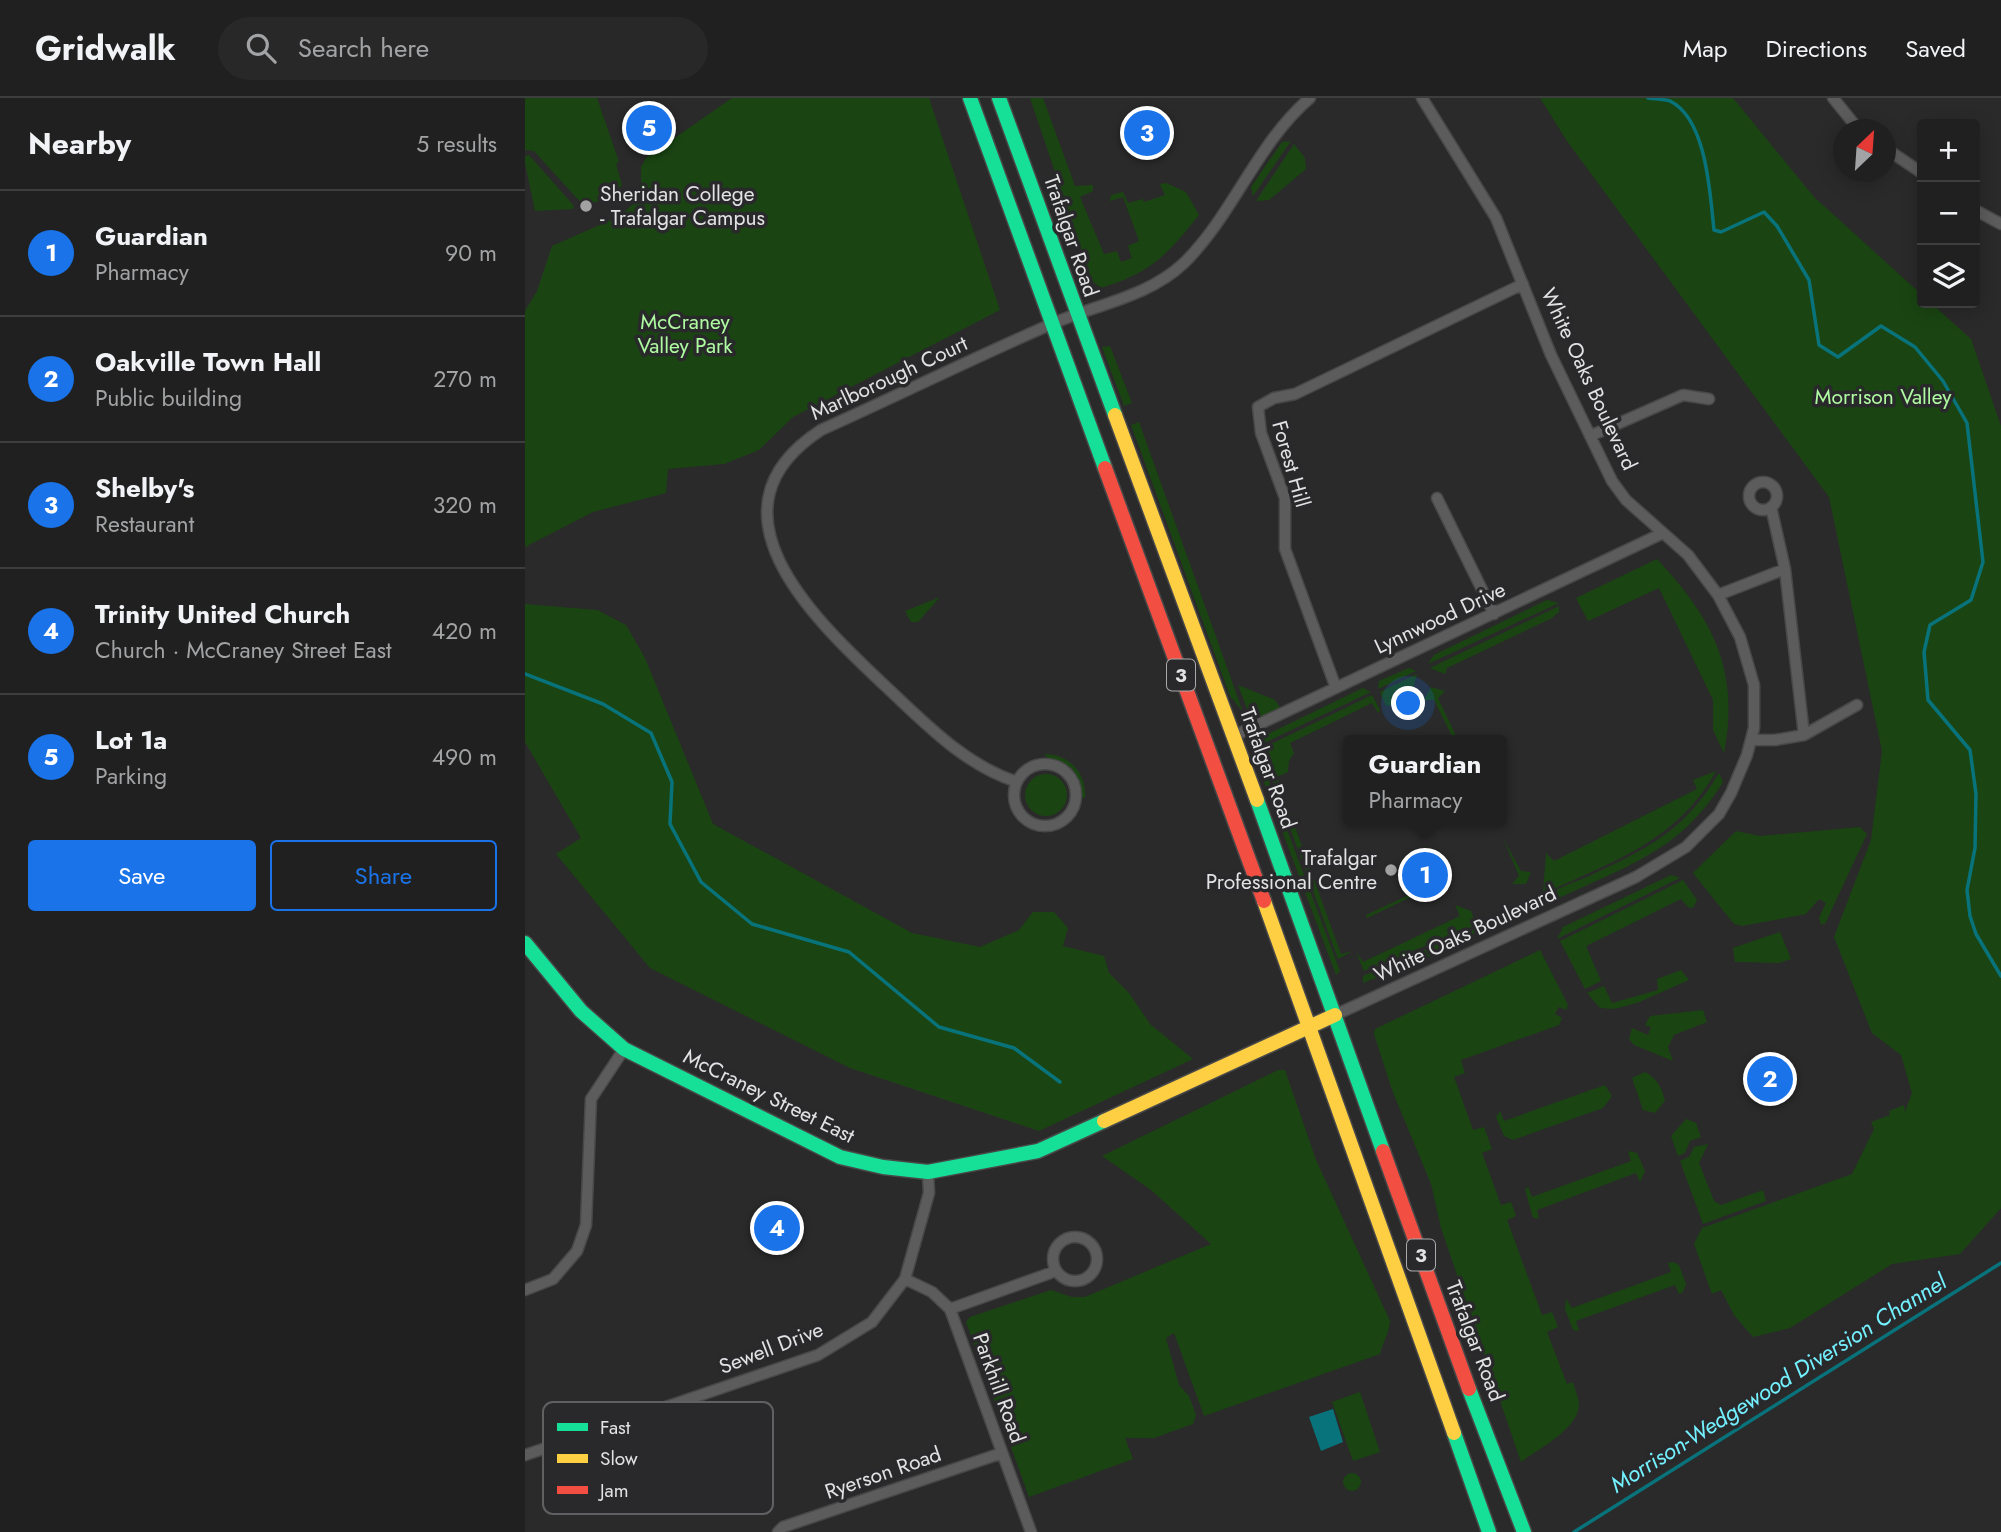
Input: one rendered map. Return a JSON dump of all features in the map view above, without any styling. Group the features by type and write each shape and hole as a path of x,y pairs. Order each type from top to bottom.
{"main road":[{"name":"3","path":"970,98 1310,1027 1489,1532"},
{"name":"Trafalgar Road","path":"999,98 1076,314 1234,736 1445,1325 1524,1532"},
{"name":"McCraney Street East","path":"528,951 581,1011 624,1049 840,1157 883,1167 929,1171 987,1163 1038,1151 1310,1027"},
{"name":"White Oaks Boulevard","path":"1310,1027 1335,1015"}],"street":[{"name":"Marlborough Court","path":"1017,782 985,769 960,754 914,714 809,610 778,561 767,520 768,499 783,462 801,443 821,430 1053,324 1133,296 1164,279 1183,264 1206,236 1285,123 1310,98"},
{"name":"White Oaks Boulevard","path":"1335,1015 1636,877 1674,856 1719,814 1742,771 1751,740 1755,706 1748,660 1718,595 1688,555 1626,500 1612,481 1551,355 1496,218 1422,98"},
{"path":"1833,98 1851,119"},
{"path":"1896,155 1917,170"},
{"path":"1980,213 2001,224"},
{"name":"Forest Hill","path":"1336,688 1285,549 1285,498 1261,433 1258,407 1274,398 1295,394 1523,285"},
{"path":"1590,436 1683,396 1709,399"},
{"path":"1437,498 1494,614"},
{"path":"1771,508 1785,569 1804,735"},
{"name":"Lynnwood Drive","path":"1234,736 1664,533"},
{"path":"1718,595 1785,569"},
{"path":"1751,740 1776,740 1804,735 1857,705"},
{"path":"1048,763 1057,765 1075,784 1074,806 1059,822 1040,825 1031,822 1017,807 1014,797 1017,782 1031,766 1048,763"},
{"path":"525,1290 552,1279 577,1251 586,1225 591,1099 624,1049"},
{"name":"Sewell Drive","path":"680,1402 818,1355 872,1322 905,1279 929,1193 929,1171"},
{"path":"1076,1236 1090,1242 1095,1248 1097,1263 1089,1276 1069,1280 1056,1271 1053,1257 1062,1241 1076,1236"},
{"path":"905,1279 932,1292 950,1309 1056,1271"},
{"name":"Parkhill Road","path":"950,1309 1031,1532"},
{"name":"Sewell Drive","path":"525,1455 543,1449"},
{"name":"Ryerson Road","path":"778,1532 783,1527 1002,1453"}],"green space":[{"path":"525,98 597,98 619,162 616,164 622,185 604,199 583,205 534,151 525,150"},
{"name":"McCraney Valley Park","path":"732,98 929,98 1000,310 793,417 759,450 724,464 668,469 666,493 593,512 525,547 525,311 537,291 552,246 620,216 641,197 641,167 646,158"},
{"path":"1030,98 1043,98 1075,186 1093,185 1093,191 1080,197 1104,254 1117,251 1121,262 1132,258 1128,246 1139,241 1123,197 1110,201 1111,195 1123,192 1128,203 1143,199 1144,202 1165,195 1160,184 1166,183 1186,192 1199,215 1178,241 1146,269 1101,288 1092,281"},
{"name":"Morrison Valley","path":"1540,98 1733,98 1814,197 1917,290 1917,308 1937,308 1971,339 2001,426 2001,1208 1960,1254 1892,1264 1790,1328 1753,1337 1734,1315 1721,1290 1712,1294 1694,1244 1702,1228 1852,1174 1874,1129 1871,1122 1890,1115 1889,1111 1904,1105 1905,1112 1912,1093 1901,1055 1872,1033 1834,937 1871,840 1882,751 1829,497 1567,141"},
{"path":"1291,141 1253,196 1251,187 1282,142"},
{"path":"1294,144 1305,158 1306,169 1269,200 1256,201"},
{"path":"529,155 574,206 573,209 535,211 525,163 525,156"},
{"path":"1110,346 1132,403 1124,406 1102,347"},
{"path":"1139,422 1243,712 1230,696 1131,425"},
{"path":"1657,559 1693,603 1717,647 1725,671 1728,696 1724,753 1713,730 1713,700 1659,588 1588,621 1576,598"},
{"path":"940,597 918,622 911,622 905,611"},
{"path":"1547,600 1559,603 1428,664 1434,655"},
{"path":"525,604 597,610 626,625 645,658 713,824 912,933 980,947 1019,930 1033,912 1054,912 1068,928 1063,946 1104,956 1109,973 1129,993 1150,1024 1193,1059 1039,1131 850,1068 650,968 556,854 581,838 525,742"},
{"path":"1559,606 1559,612 1552,618 1447,668 1445,674 1430,668"},
{"path":"1409,668 1416,671 1378,689 1379,681"},
{"path":"1417,674 1413,689 1394,698 1397,704 1386,706 1380,692"},
{"path":"1238,685 1275,700 1281,709 1261,717 1249,714"},
{"path":"1431,687 1445,691 1438,698 1456,735 1452,735 1434,700 1424,700"},
{"path":"1363,688 1371,692 1260,745 1259,741 1264,736"},
{"path":"1372,695 1380,710 1378,713 1372,703 1290,743 1294,753 1289,761 1288,772 1277,777 1341,954 1353,951 1338,959 1261,749"},
{"path":"1256,747 1340,971 1336,975 1255,758"},
{"path":"1044,754 1061,757 1075,767 1083,781 1085,798 1080,797 1079,786 1072,773"},
{"path":"1716,771 1682,816 1662,833 1617,860 1543,894 1546,853 1554,861 1697,789 1693,780"},
{"path":"1719,773 1723,782 1706,806 1669,842 1604,878 1553,901 1545,899 1558,889 1631,856 1664,835 1693,809"},
{"path":"1046,774 1061,780 1067,795 1061,810 1046,816 1031,810 1025,795 1031,780"},
{"path":"1860,827 1867,834 1825,924 1821,924 1819,918 1826,903 1819,899 1806,914 1742,926 1734,924 1693,873 1736,831 1760,836"},
{"path":"1503,838 1521,871 1531,872 1526,884 1512,884 1519,876"},
{"path":"1426,847 1439,876 1405,894 1403,890 1434,875 1422,849"},
{"path":"1671,875 1680,878 1557,939 1563,927"},
{"path":"1441,880 1442,882 1367,918 1366,915"},
{"path":"1683,880 1697,900 1693,908 1688,907 1681,899 1586,946 1601,981 1585,989 1560,941"},
{"path":"1455,905 1471,911 1476,925 1364,971 1356,952 1363,962 1460,916"},
{"path":"1522,908 1519,918 1502,926 1492,921"},
{"path":"1476,928 1472,939 1363,983 1363,976"},
{"path":"1780,932 1791,959 1779,963 1735,962 1733,948"},
{"path":"1540,950 1568,1005 1566,1010 1559,1007 1555,1014 1562,1018 1559,1025 1461,1060 1465,1073 1454,1077 1473,1130 1484,1127 1492,1149 1482,1153 1501,1205 1511,1202 1516,1216 1507,1220 1542,1315 1552,1312 1558,1327 1547,1332 1567,1384 1573,1382 1579,1401 1577,1413 1565,1430 1521,1462 1441,1228 1431,1184 1392,1090 1374,1034 1375,1029"},
{"path":"1681,970 1689,980 1637,1003 1614,1009 1600,1008 1587,993 1604,986 1612,1003 1658,990 1657,979"},
{"path":"1703,1010 1707,1022 1674,1035 1668,1047 1673,1061 1634,1045 1629,1039 1632,1028 1648,1035 1651,1027 1645,1025 1650,1016"},
{"path":"1278,1070 1285,1070 1316,1160 1390,1321 1380,1354 1204,1416 1174,1333 1166,1338 1179,1385 1189,1396 1196,1415 1193,1424 1154,1438 1125,1438 1133,1459 1029,1497 966,1322 970,1317 1051,1290 1072,1297 1085,1297 1211,1244 1151,1190 1102,1156"},
{"path":"1645,1072 1658,1084 1665,1101 1655,1113 1643,1110 1632,1078"},
{"path":"1605,1085 1612,1096 1603,1108 1513,1140 1504,1136 1496,1117 1500,1111 1504,1121"},
{"path":"1686,1119 1696,1123 1701,1137 1690,1141 1685,1153 1678,1156 1671,1136"},
{"path":"1708,1144 1699,1163 1714,1201 1721,1205 1763,1190 1766,1201 1703,1224 1680,1161 1689,1157 1694,1147"},
{"path":"1628,1151 1637,1153 1645,1171 1640,1182 1636,1173 1537,1210 1539,1218 1533,1218 1525,1189 1528,1187 1532,1197 1631,1161"},
{"path":"1668,1263 1679,1265 1686,1284 1683,1292 1679,1294 1675,1285 1576,1321 1579,1331 1573,1330 1565,1309 1566,1299 1572,1308 1671,1272"},
{"path":"1360,1392 1380,1452 1353,1461 1332,1402"},
{"path":"1352,1473 1358,1476 1361,1482 1358,1488 1352,1491 1346,1488 1343,1482 1346,1476"}],"water":[{"path":"1333,1409 1343,1442 1321,1451 1309,1417"}],"waterway":[{"path":"1648,98 1670,101 1682,110 1692,124 1704,159 1714,230 1721,232 1764,212 1777,226 1809,280 1819,345 1838,357 1881,326 1915,347 1943,381 1967,423 1983,562 1971,600 1930,625 1924,652 1928,700 1970,750 1976,794 1975,848 1967,890 1970,916 1976,934 2001,976"},
{"path":"525,674 603,704 651,733 672,782 670,824 701,882 752,924 849,952 939,1027 1014,1048 1060,1082"},
{"name":"Morrison-Wedgewood Diversion Channel","path":"1574,1532 2001,1263"}],"traffic: fast":[{"path":"970,98 1105,468"},
{"path":"999,98 1115,415"},
{"path":"1257,800 1383,1151"},
{"path":"525,943 581,1011 624,1049 840,1157 883,1167 928,1172 1038,1151 1104,1121"},
{"path":"1469,1389 1524,1532"},
{"path":"1454,1433 1489,1532"}],"traffic: slow":[{"path":"1115,415 1257,800"},
{"path":"1264,901 1454,1433"},
{"path":"1104,1121 1335,1015"}],"traffic: jam":[{"path":"1105,468 1264,901"},
{"path":"1383,1151 1469,1389"}],"place":[{"name":"Lot 1a","path":"649,128"},
{"name":"Shelby's","path":"1147,133"},
{"name":"Sheridan College - Trafalgar Campus","path":"586,206"},
{"name":"Trafalgar Professional Centre","path":"1391,870"},
{"name":"Guardian","path":"1425,875"},
{"name":"Oakville Town Hall","path":"1770,1079"},
{"name":"Trinity United Church","path":"777,1228"}]}
